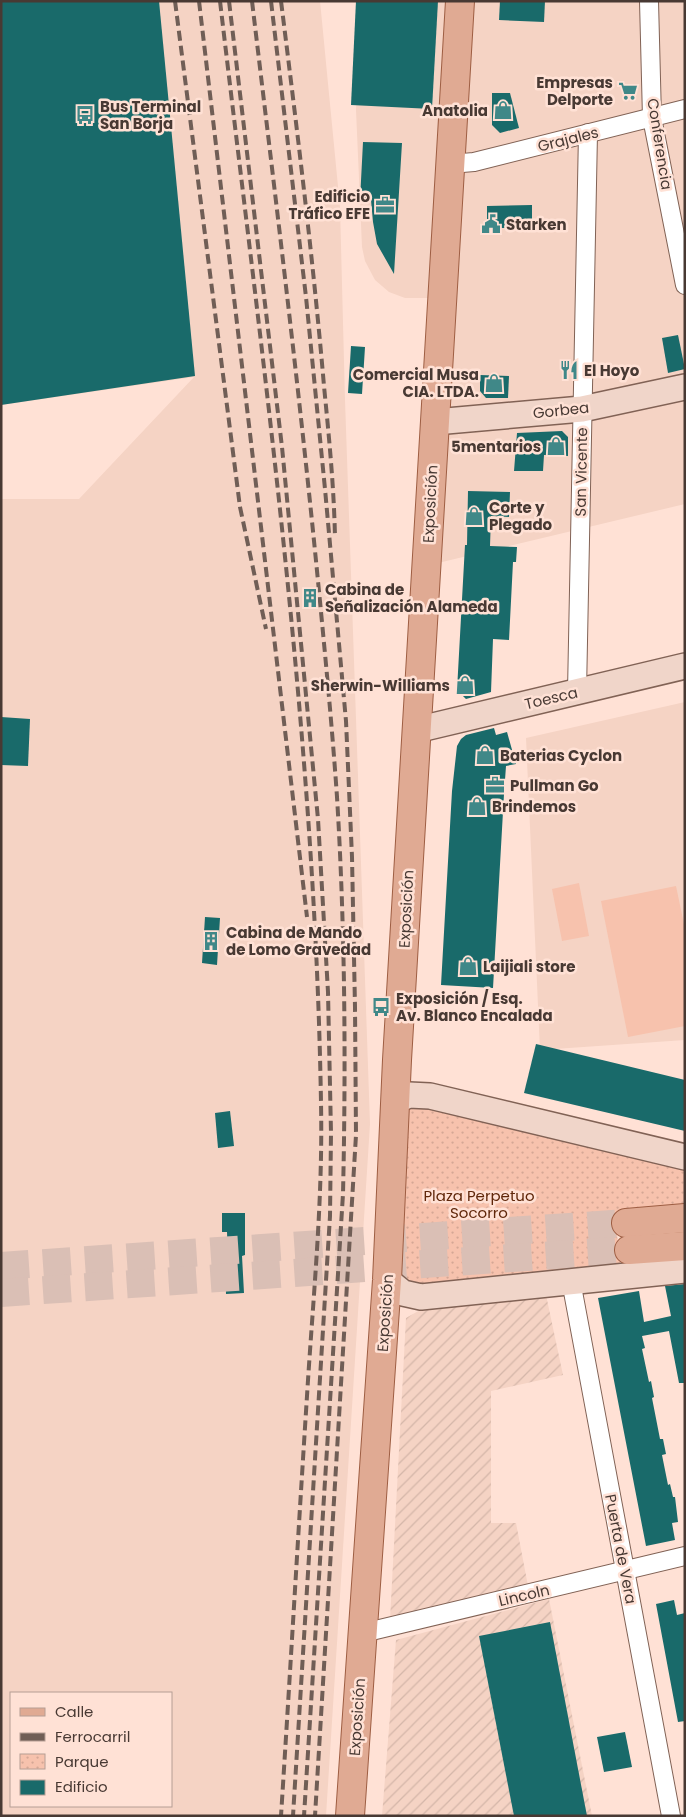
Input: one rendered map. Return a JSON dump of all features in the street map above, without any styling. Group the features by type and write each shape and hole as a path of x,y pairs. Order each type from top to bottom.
{"main road":[{"name":"Exposición","path":"350,1816 387,1280 416,730 460,1"},
{"path":"626,1223 685,1218"},
{"path":"629,1250 685,1246"}],"street":[{"name":"Conferencia","path":"649,1 652,118 685,285"},
{"name":"Grajales","path":"450,164 474,162 685,110"},
{"name":"San Vicente","path":"576,692 588,133"},
{"name":"Gorbea","path":"435,422 582,409 685,387"},
{"name":"Toesca","path":"416,730 685,666"},
{"path":"395,1101 408,1095 430,1096 685,1157"},
{"path":"387,1280 403,1294 421,1297 685,1270"},
{"name":"Puerta de Vera","path":"571,1281 671,1816"},
{"name":"Lincoln","path":"363,1633 685,1556"}],"shaded area":[{"path":"1,1 320,1 340,207 370,1124 326,1816 1,1816 1,499 79,499 194,377 1,405"},
{"path":"361,1 685,1 685,504 438,563 451,298 405,298 389,292 375,280 365,261 362,247 356,110"},
{"path":"685,702 685,1040 540,1050 526,738"},
{"path":"546,1295 563,1375 491,1391 491,1523 516,1523 528,1586 390,1620 406,1318 427,1306"},
{"path":"549,1599 592,1816 382,1816 396,1640"}],"green space":[{"path":"579,883 589,936 562,941 552,889"},
{"path":"676,886 685,929 685,1026 628,1037 601,901"},
{"name":"Plaza Perpetuo Socorro","path":"412,1106 427,1107 685,1170 685,1211 615,1217 621,1271 413,1293 393,1266 408,1109"}],"building":[{"name":"Bus Terminal San Borja","path":"1,1 159,1 195,376 1,405"},
{"path":"356,1 438,1 432,109 351,105"},
{"path":"500,1 545,1 544,22 499,20"},
{"name":"Anatolia","path":"492,93 510,93 519,128 500,133 492,125"},
{"name":"Edificio Tráfico EFE","path":"363,142 402,143 394,274 377,244 371,200 360,200"},
{"path":"532,205 532,228 487,228 487,206"},
{"path":"678,335 685,369 668,373 662,338"},
{"path":"351,346 365,347 362,394 348,393"},
{"name":"Comercial Musa CIA. LTDA.","path":"480,375 509,376 508,398 486,398 480,391"},
{"path":"562,431 568,437 568,456 544,455 543,471 514,471 517,433"},
{"path":"468,491 510,492 509,517 491,516 490,546 517,547 516,562 513,562 509,640 493,639 491,692 466,699 457,690 465,545 467,545"},
{"path":"1,717 30,719 28,766 1,765"},
{"path":"494,728 496,735 507,732 516,764 506,766 493,988 441,985 452,791 457,746 466,735"},
{"name":"Cabina de Mando de Lomo Gravedad","path":"205,917 220,918 217,965 202,963"},
{"path":"536,1044 685,1080 685,1131 524,1093"},
{"path":"230,1111 234,1146 218,1148 215,1113"},
{"path":"222,1213 245,1213 245,1255 242,1256 244,1293 226,1294 225,1259 228,1259 227,1232 222,1232"},
{"path":"685,1284 685,1383 679,1383 669,1331 642,1336 645,1348 642,1349 649,1382 651,1381 654,1397 652,1398 660,1439 663,1439 666,1454 662,1455 668,1485 670,1484 673,1497 675,1497 678,1522 672,1523 675,1540 646,1546 598,1298 639,1291 644,1322 671,1316 665,1286"},
{"path":"674,1600 677,1615 685,1613 685,1721 678,1722 656,1604"},
{"path":"550,1622 587,1816 514,1816 479,1636"},
{"path":"625,1732 632,1767 604,1772 597,1737"}],"tunnel":[{"path":"1,1266 626,1223"},
{"path":"1,1293 629,1250"}],"railway":[{"path":"175,1 240,507 266,629"},
{"path":"199,1 307,917"},
{"path":"220,1 269,413 298,689 317,965 321,1103 319,1213 281,1816"},
{"path":"229,1 282,447 318,819 328,992 331,1133 330,1216 293,1816"},
{"path":"252,1 295,363 321,608 337,797 343,945 345,1045 343,1194 304,1816"},
{"path":"271,1 306,297 325,489 346,721 352,857 356,1135 315,1816"},
{"path":"281,1 315,290 331,462 335,538"}],"place":[{"name":"Empresas Delporte","path":"628,91"},
{"name":"Anatolia","path":"503,110"},
{"name":"Bus Terminal San Borja","path":"85,115"},
{"name":"Edificio Tráfico EFE","path":"385,205"},
{"name":"Starken","path":"491,224"},
{"name":"El Hoyo","path":"569,370"},
{"name":"Comercial Musa CIA. LTDA.","path":"494,383"},
{"name":"5mentarios","path":"556,446"},
{"name":"Corte y Plegado","path":"474,516"},
{"name":"Cabina de Señalización Alameda","path":"310,598"},
{"name":"Sherwin-Williams","path":"465,685"},
{"name":"Baterias Cyclon","path":"485,755"},
{"name":"Pullman Go","path":"495,785"},
{"name":"Brindemos","path":"477,806"},
{"name":"Cabina de Mando de Lomo Gravedad","path":"211,941"},
{"name":"Laijiali store","path":"468,966"},
{"name":"Exposición / Esq. Av. Blanco Encalada","path":"381,1007"}]}
